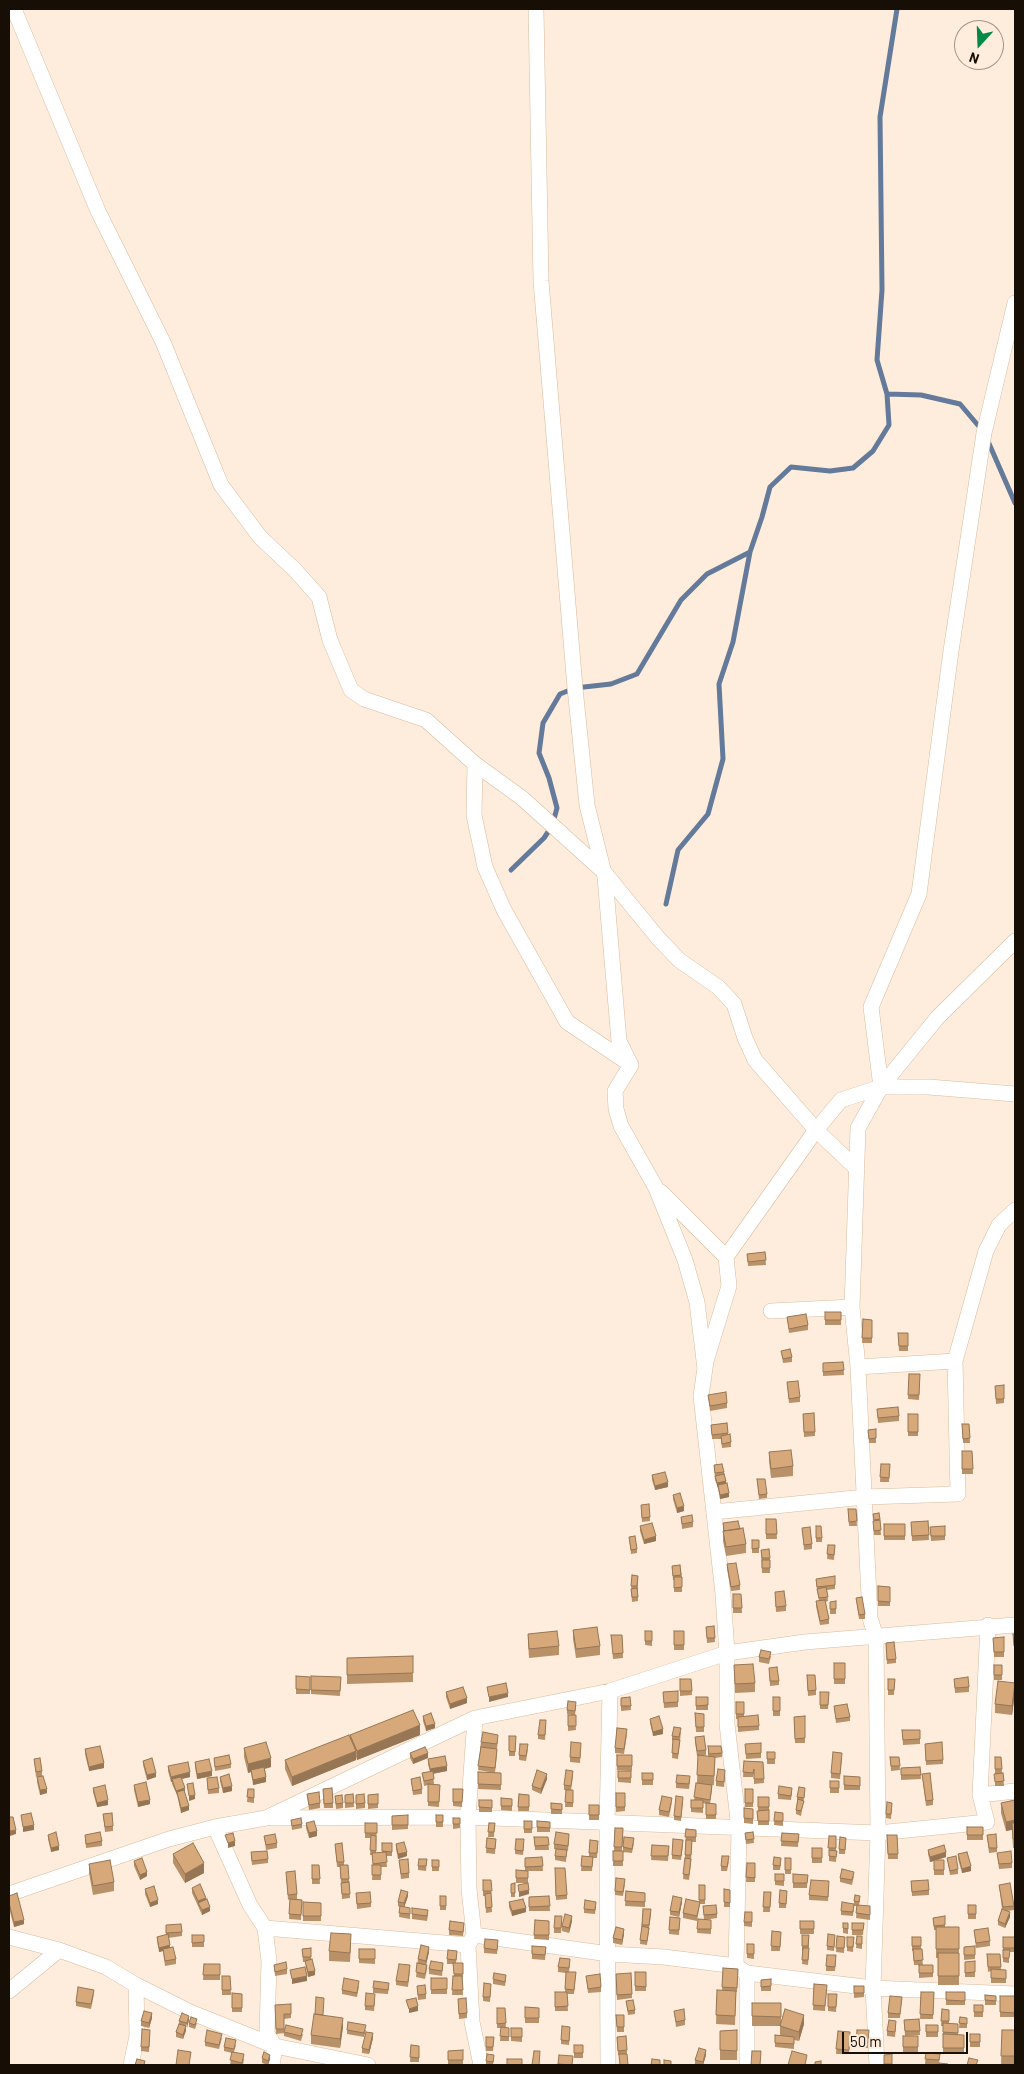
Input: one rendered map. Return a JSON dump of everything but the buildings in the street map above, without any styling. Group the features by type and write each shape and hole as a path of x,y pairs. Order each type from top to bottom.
{"street":[{"path":"14,9 98,211 163,342 221,485 260,537 295,570 319,597 330,640 351,690 364,699 426,720 475,764 522,798 604,872 658,938 679,960 718,987 734,1004 745,1038 755,1060 816,1130 857,1169"},
{"path":"536,9 542,300 575,688 587,805 604,872 619,1041 631,1065"},
{"path":"881,1088 871,1007 919,894 951,651 984,433 1015,303"},
{"path":"475,764 474,815 485,867 504,910 567,1022 631,1065"},
{"path":"877,2065 873,1988 878,1833 876,1637 870,1618 858,1367 852,1307 858,1128 881,1088 937,1018 1015,941"},
{"path":"631,1065 614,1091 616,1109 621,1126 656,1188 685,1260 697,1302 705,1369"},
{"path":"726,1256 816,1130 841,1100 881,1088 929,1086 1015,1094"},
{"path":"656,1188 726,1256 729,1286 705,1369 701,1399 727,1653 727,1724 739,1829 742,1970 747,2065"},
{"path":"714,1512 864,1497 958,1494 955,1361 986,1251 999,1225 1015,1210"},
{"path":"770,1311 852,1307"},
{"path":"858,1367 955,1361"},
{"path":"9,1894 169,1839 215,1827 266,1818 468,1817 607,1824 878,1833 987,1822 980,1795 988,1625"},
{"path":"266,1818 475,1718 610,1691 727,1653 805,1642 876,1637 988,1625 1015,1625"},
{"path":"608,2065 607,1824 610,1691"},
{"path":"475,1718 468,1817 469,1889 472,2022 481,2065"},
{"path":"980,1795 1015,1791"},
{"path":"215,1827 250,1905 265,1928 269,1961 267,2034 275,2046 272,2065"},
{"path":"265,1928 471,1940 608,1954 664,1957 873,1988 1015,1994"},
{"path":"9,1937 59,1950 106,1967 136,1985 190,2012 275,2046 368,2065"},
{"path":"9,1991 59,1950"},
{"path":"131,2065 137,2036 136,1985"}],"waterway":[{"path":"511,870 544,838 552,826 557,808 549,778 539,753 543,723 560,694 575,688 611,684 637,674 681,600 707,574 750,552 770,487 791,467 830,471 853,468 873,451 889,425 887,394 877,360 882,290 880,117 897,9"},
{"path":"887,394 921,395 960,404 982,430"},
{"path":"987,439 1015,503"},
{"path":"666,904 678,850 708,814 723,759 719,684 733,642 750,552"}]}
